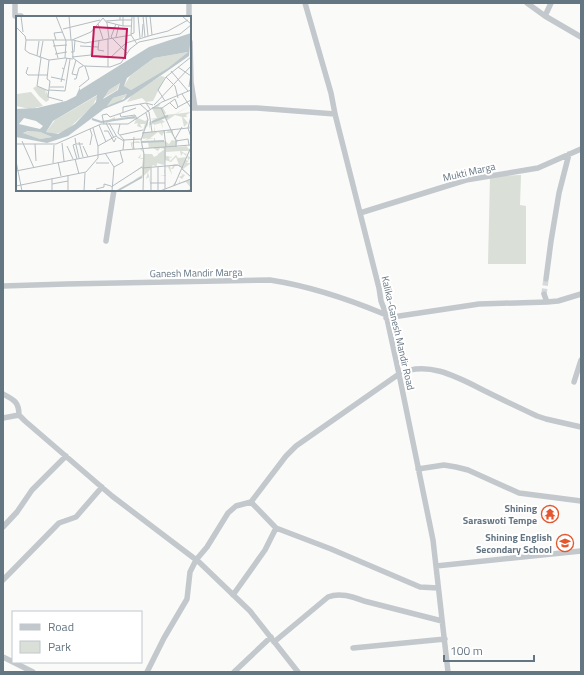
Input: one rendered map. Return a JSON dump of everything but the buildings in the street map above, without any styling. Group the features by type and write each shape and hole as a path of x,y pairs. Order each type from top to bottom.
{"street":[{"path":"15,3 15,16 21,16"},
{"path":"189,3 189,16"},
{"name":"Kalika-Ganesh Mandir Road","path":"305,3 331,93 399,374 433,540 448,672"},
{"path":"527,3 545,16 581,37"},
{"path":"545,16 551,3"},
{"path":"191,82 192,108 257,108 335,114"},
{"name":"Mukti Marga","path":"360,213 466,180 538,168 581,149"},
{"path":"546,279 559,193 569,154"},
{"path":"106,241 114,191"},
{"name":"Ganesh Mandir Marga","path":"3,286 270,280 288,283 334,296 385,316"},
{"path":"544,294 547,302"},
{"path":"385,316 479,304 558,301 581,294"},
{"path":"574,382 581,360"},
{"path":"147,672 164,638 187,599 190,572 196,560 207,547 228,513 236,506 251,502 296,446 406,370 419,369 449,374 537,416 581,427"},
{"path":"3,394 16,402 19,408 19,415 112,496 196,560 250,611 298,672"},
{"path":"3,418 19,415"},
{"path":"3,527 17,512 32,490 66,456"},
{"path":"418,469 444,465 456,467 468,470 519,493 581,501"},
{"path":"3,580 59,523 76,517 102,487"},
{"path":"251,502 276,528 331,549 420,587 438,588"},
{"path":"233,595 264,550 276,528"},
{"path":"436,566 581,551"},
{"path":"234,672 272,639 328,597 334,595 352,597 442,621"},
{"path":"353,648 445,639"},
{"path":"3,657 12,662"},
{"path":"15,663 33,672"}],"green space":[{"path":"521,175 520,205 526,206 526,264 488,264 490,176"}],"tunnel":[{"path":"544,294 546,279"}],"place":[{"name":"Shining Saraswoti Tempe","path":"550,514"},
{"name":"Shining English Secondary School","path":"565,543"}]}
